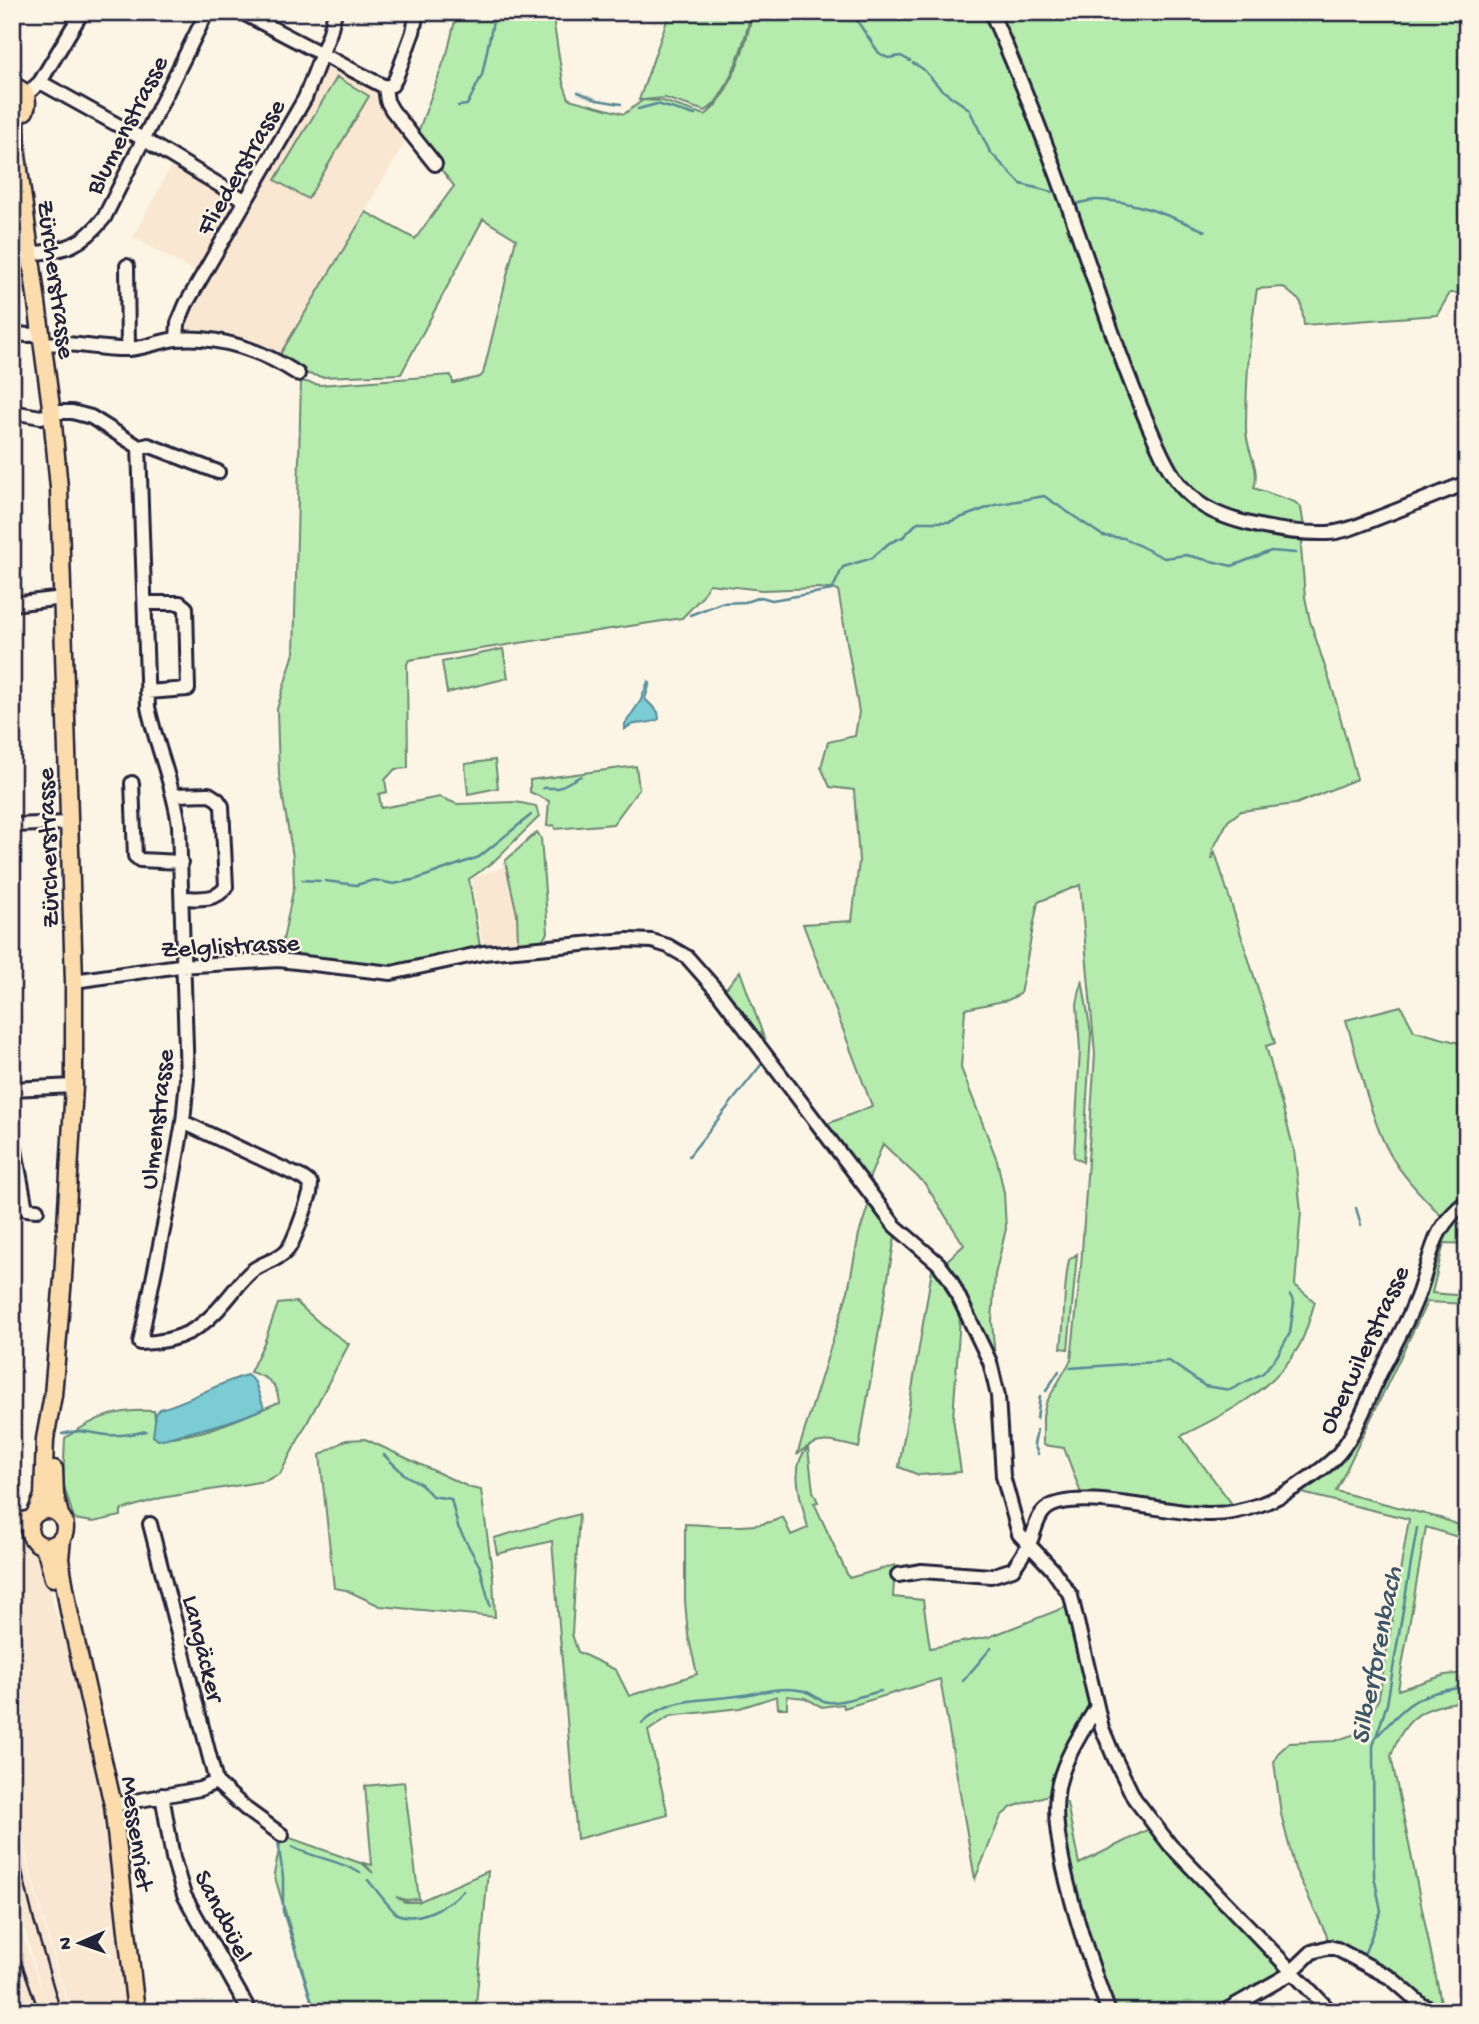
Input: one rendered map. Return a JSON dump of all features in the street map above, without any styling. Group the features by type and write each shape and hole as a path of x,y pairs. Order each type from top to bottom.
{"main road":[{"path":"14,118 25,111 27,106 19,90"},
{"name":"Zürcherstrasse","path":"14,118 15,153 52,414 63,598 74,981 74,1086 52,1411 55,1495 60,1515"},
{"name":"Zürcherstrasse","path":"34,1516 43,1496 46,1439 52,1411"},
{"path":"12,1524 46,1510 60,1515"},
{"name":"Messenriet","path":"60,1515 65,1528 60,1559 67,1617"},
{"name":"Messenriet","path":"34,1516 29,1529 50,1562 67,1617 113,1805 136,2012"},
{"path":"12,1538 52,1545 62,1538"}],"street":[{"path":"19,90 40,82 82,12"},
{"name":"Blumenstrasse","path":"31,254 81,242 104,218 207,12"},
{"path":"241,12 386,87 392,85 396,78 413,32 416,12"},
{"name":"Fliederstrasse","path":"177,339 178,323 186,304 305,98 322,56 335,12"},
{"path":"992,12 1045,141 1111,335 1139,405 1179,484 1195,500 1218,513 1249,523 1305,533 1331,533 1467,483"},
{"path":"40,82 143,139 246,201"},
{"path":"386,87 387,102 392,110 435,164"},
{"path":"127,266 128,349"},
{"path":"12,332 106,348 128,349 177,339 216,342 258,351 298,374"},
{"path":"12,412 41,417 72,412 91,417 139,447 148,445 218,472"},
{"name":"Ulmenstrasse","path":"139,447 148,707 153,732 175,795 181,862 187,1079 183,1122 140,1343 163,1342 181,1337 203,1324 251,1272 288,1249 310,1194 311,1184 303,1178 183,1122"},
{"path":"12,604 63,598"},
{"path":"145,603 180,603 186,608 188,688 147,692"},
{"path":"132,783 135,856 140,860 181,862"},
{"path":"175,795 209,794 218,800 223,814 226,887 218,896 212,898 182,898"},
{"path":"12,825 69,823"},
{"name":"Zelglistrasse","path":"74,981 184,966 285,960 391,973 483,953 627,940 652,941 668,946 687,957 717,992 895,1226 938,1263 950,1279 990,1362 998,1396 1003,1476 1020,1534 1058,1577 1075,1604 1096,1708 1114,1757 1145,1815 1170,1845 1331,2012"},
{"path":"12,1089 74,1086"},
{"path":"12,1134 26,1209 37,1210"},
{"name":"Oberwilerstrasse","path":"898,1575 922,1571 991,1576 1013,1569 1028,1545 1041,1515 1054,1506 1100,1501 1167,1511 1223,1513 1271,1500 1303,1483 1339,1452 1412,1308 1439,1229 1453,1212 1467,1201"},
{"name":"Langäcker","path":"150,1524 216,1782"},
{"path":"1096,1708 1062,1773 1056,1811 1061,1852 1075,1918 1109,2012"},
{"path":"113,1805 200,1788 216,1782 246,1809 282,1835"},
{"name":"Sandbüel","path":"162,1795 173,1858 184,1895 250,2012"},
{"path":"1223,2012 1292,1972 1312,1952 1328,1947 1337,1949 1391,1978 1422,2005 1437,2012"}],"shaded area":[{"path":"322,56 385,87 410,134 277,360 259,351 177,339 202,276 133,237 175,158 245,200"},
{"path":"506,866 516,914 518,944 483,947 472,878"},
{"path":"21,1541 40,1550 45,1561 55,1612 73,1662 105,1793 129,2012 72,2012 29,1866 13,1791 27,1864 70,2012 12,2012 12,1903 44,1998 12,1884 12,1786 13,1790 22,1777 18,1762 12,1758 12,1542"},
{"path":"12,1761 19,1774 12,1786"}],"green space":[{"path":"457,12 552,12 563,82 569,99 624,114 643,100 663,101 705,115 722,96 736,68 752,12 1467,12 1467,293 1450,293 1437,315 1304,325 1301,302 1283,287 1257,289 1254,307 1248,360 1246,430 1256,473 1254,488 1295,502 1301,508 1305,533 1301,547 1305,597 1357,779 1296,804 1241,811 1228,821 1213,849 1212,860 1215,852 1275,1043 1266,1046 1294,1150 1301,1211 1295,1285 1315,1302 1301,1343 1275,1377 1246,1400 1181,1436 1235,1508 1210,1511 1082,1496 1064,1448 1043,1445 1046,1403 1071,1360 1081,1267 1095,1054 1080,885 1038,902 1020,994 1008,1000 965,1009 961,1068 997,1160 1004,1193 1006,1229 995,1275 992,1321 995,1359 943,1264 964,1245 925,1184 883,1144 867,1184 822,1126 872,1106 803,924 852,921 859,861 854,790 830,787 821,767 828,742 855,736 859,712 838,590 762,590 709,584 701,598 682,618 409,660 408,768 395,769 385,780 387,792 379,794 381,808 440,797 457,804 516,802 536,806 539,817 491,864 469,879 480,947 378,968 280,955 294,886 293,857 279,775 277,709 294,653 301,381 320,385 451,375 453,383 480,377 483,374 516,239 483,219 401,374 322,377 308,374 279,356 366,212 415,239 454,186 416,138 448,50"},
{"path":"670,12 750,12 735,67 713,105 705,111 665,98 639,100"},
{"path":"337,77 369,96 308,199 275,180"},
{"path":"503,649 508,678 447,693 442,662"},
{"path":"495,760 498,788 468,794 465,764"},
{"path":"636,766 639,789 613,824 555,829 554,825 547,826 549,801 530,792 530,780"},
{"path":"537,832 541,838 548,933 541,941 518,944 517,914 505,861"},
{"path":"740,971 772,1060 722,993"},
{"path":"1082,979 1091,1033 1083,1162 1074,1157 1080,1050 1077,1004"},
{"path":"1401,1006 1414,1031 1467,1045 1467,1244 1444,1243 1432,1293 1467,1296 1467,1304 1427,1302 1336,1491 1440,1518 1467,1528 1467,1540 1426,1527 1398,1690 1445,1675 1467,1673 1467,1701 1428,1709 1419,1715 1403,1731 1391,1756 1441,2002 1464,2005 1465,2012 1443,2012 1327,1942 1327,1936 1295,1869 1281,1814 1274,1762 1278,1753 1289,1743 1335,1741 1358,1733 1368,1722 1379,1697 1409,1519 1302,1493 1298,1489 1341,1457 1446,1221 1402,1172 1383,1140 1370,1107 1346,1020"},
{"path":"870,1200 896,1231 859,1448 826,1441 812,1444 797,1455 848,1291 859,1234"},
{"path":"1077,1254 1068,1349 1061,1348 1066,1282 1069,1260"},
{"path":"933,1264 949,1282 965,1316 960,1317 953,1418 961,1472 919,1475 899,1467"},
{"path":"296,1302 349,1344 280,1474 265,1481 161,1498 121,1510 121,1516 93,1522 74,1519 63,1483 65,1438 107,1416 128,1411 154,1411 157,1437 188,1435 220,1426 279,1402 276,1390 270,1382 250,1372 278,1304"},
{"path":"365,1439 471,1488 481,1490 493,1578 495,1617 380,1606 346,1590 334,1588 320,1455 346,1440"},
{"path":"808,1448 813,1491 818,1502 814,1503 849,1578 895,1565 893,1597 923,1600 930,1648 989,1637 1071,1605 1093,1707 1054,1793 1012,1807 1001,1816 975,1879 940,1679 844,1708 843,1704 822,1707 805,1698 787,1696 787,1708 778,1708 777,1696 740,1708 670,1716 648,1731 668,1815 577,1839 552,1541 497,1554 494,1538 579,1514 572,1634 578,1652 616,1670 629,1696 697,1674 688,1635 685,1601 685,1524 748,1526 783,1517 791,1535 808,1528 797,1476 798,1465"},
{"path":"404,1782 419,1899 406,1900 396,1897 405,1902 418,1902 488,1871 476,2005 463,2012 315,2012 274,1874 282,1835 363,1864 373,1873 364,1863 372,1865 365,1786"},
{"path":"1059,1798 1067,1803 1079,1864 1151,1828 1287,1971 1216,2012 1111,2012 1072,1890"}],"water":[{"path":"648,681 650,683 645,699 658,712 659,719 625,729 625,724 641,700"},
{"path":"247,1375 255,1382 264,1408 198,1430 158,1440 153,1436 156,1414 160,1409"}],"waterway":[{"path":"458,106 467,105 482,75 495,12"},
{"path":"851,12 879,53 888,58 901,56 910,61"},
{"path":"913,63 923,69 942,90 969,109 990,152 1021,184 1052,192"},
{"path":"578,92 597,100 621,104"},
{"path":"638,109 657,104 695,115"},
{"path":"1076,204 1098,200 1125,203 1166,215 1205,231"},
{"path":"690,615 721,603 745,602 761,597 772,600 832,590 843,567 872,558 889,543 903,537 918,522 949,522 995,505 1044,496 1103,536 1124,538 1164,558 1186,555 1232,566 1271,551 1296,553"},
{"path":"543,788 558,788 581,776"},
{"path":"325,881 356,885 374,880 394,884 417,879 479,857 531,815"},
{"path":"302,880 320,881"},
{"path":"689,1156 761,1065"},
{"path":"1356,1208 1361,1225"},
{"path":"1070,1368 1169,1361 1205,1386 1230,1390 1263,1373 1277,1356 1290,1333 1294,1302 1290,1295"},
{"path":"1046,1391 1059,1371"},
{"path":"1037,1419 1040,1396"},
{"path":"1037,1430 1034,1444 1038,1454"},
{"path":"62,1434 80,1431 116,1435 146,1431"},
{"path":"384,1455 432,1496 451,1499 458,1527 480,1567 490,1606"},
{"name":"Silberforenbach","path":"1364,1955 1381,1911 1374,1876 1373,1746 1387,1704 1417,1528"},
{"path":"963,1681 991,1648"},
{"path":"1378,1735 1417,1700 1437,1692 1467,1687"},
{"path":"642,1723 662,1709 693,1700 794,1689 833,1702 881,1691"},
{"path":"278,1841 283,1877 283,1911 315,2012"},
{"path":"292,1847 360,1873"},
{"path":"368,1880 397,1914 405,1916 432,1912 463,1891"}],"railway":[{"path":"12,1830 34,1921 61,2012"},
{"path":"12,1936 39,2012"}]}
